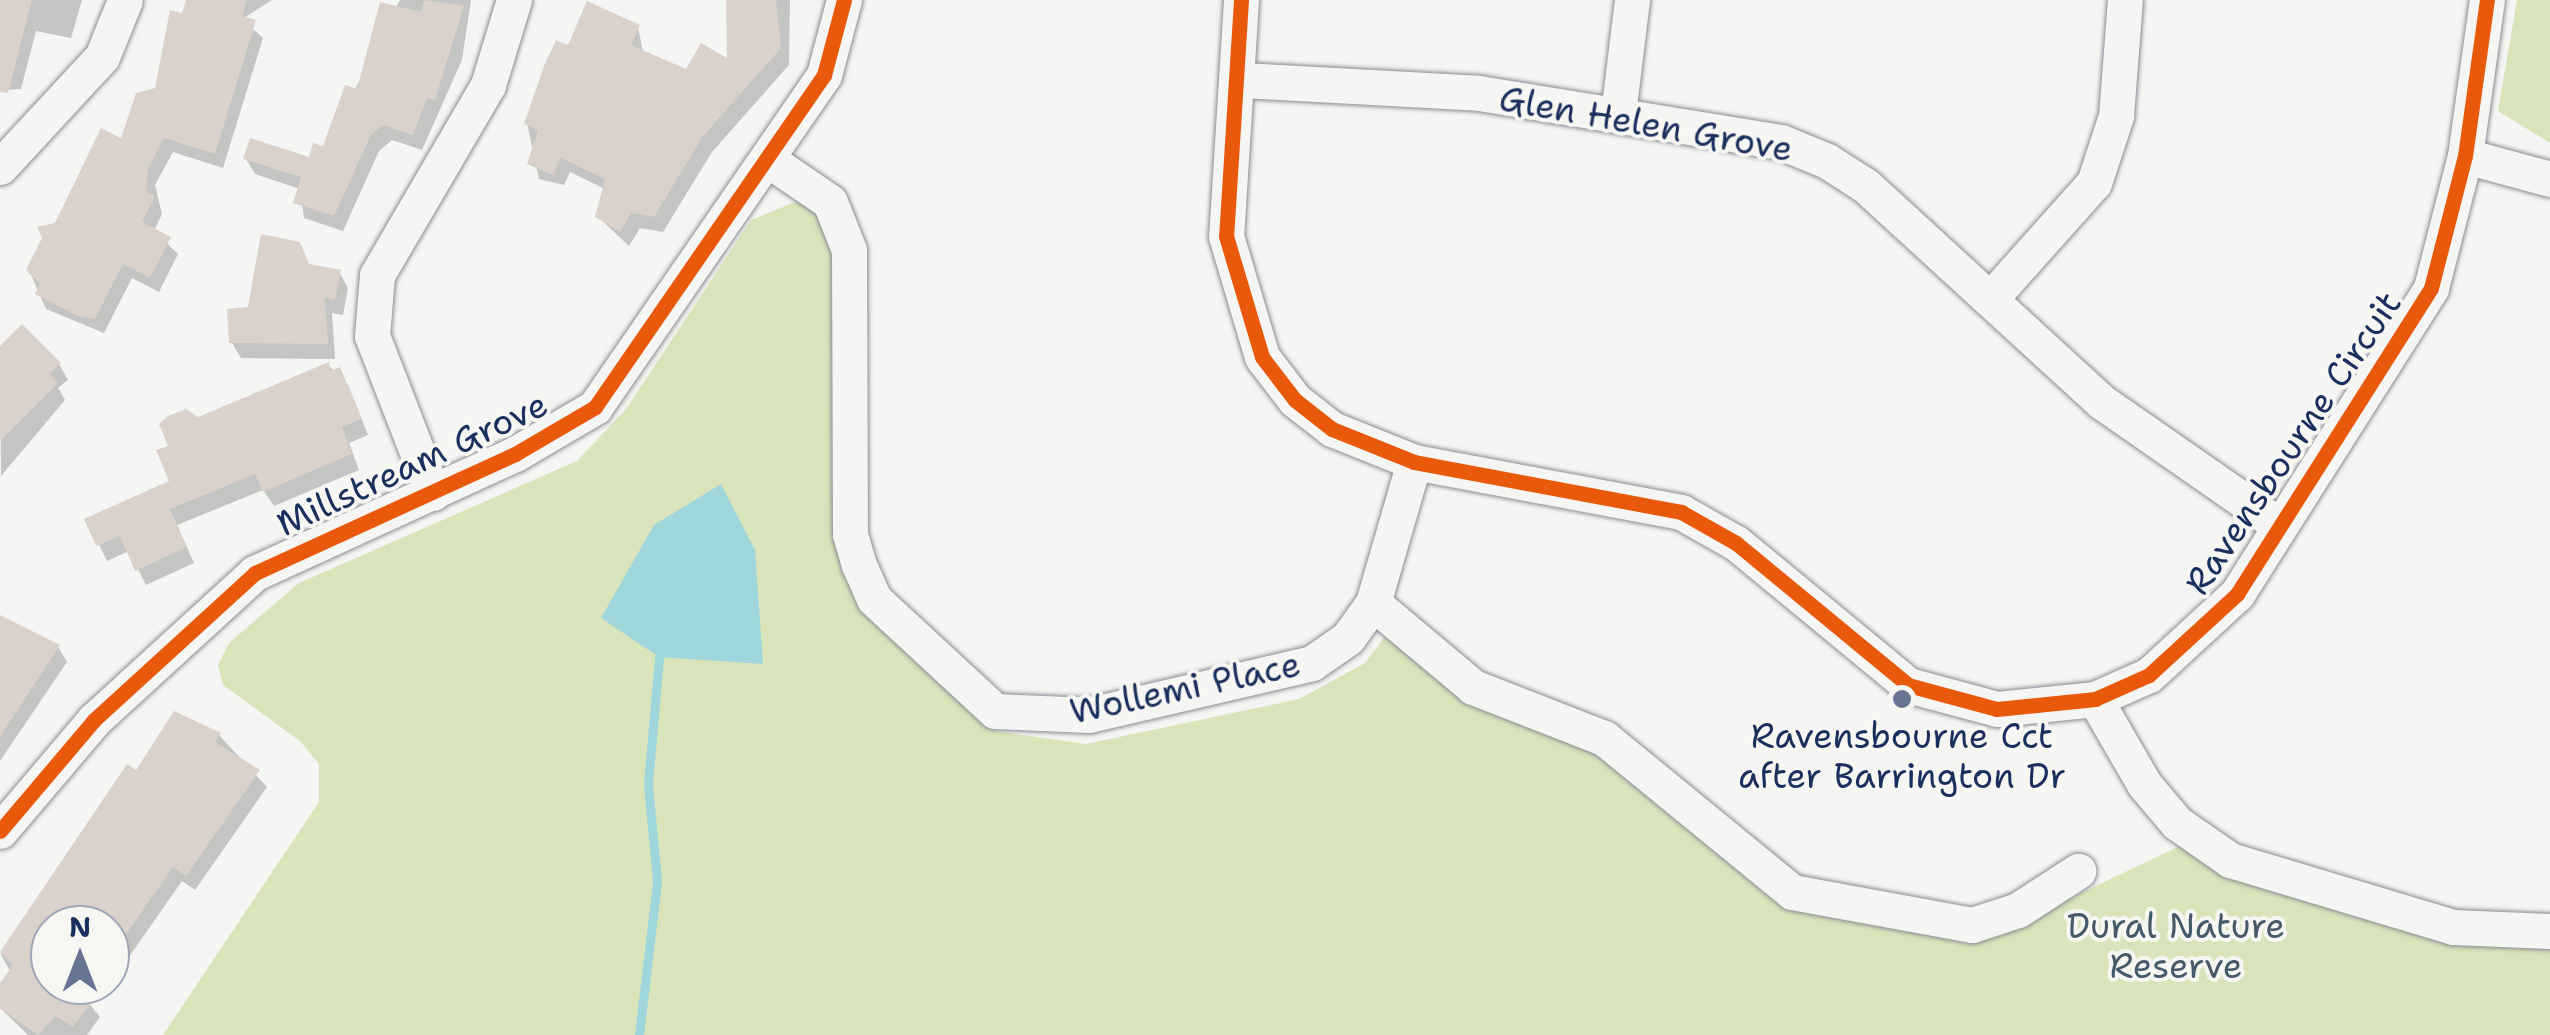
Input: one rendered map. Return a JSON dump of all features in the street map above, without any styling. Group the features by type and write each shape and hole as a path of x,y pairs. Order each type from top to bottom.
{"street":[{"path":"0,168 102,57 125,0"},
{"path":"433,492 372,336 377,275 488,85 514,0"},
{"name":"Millstream Grove","path":"0,831 94,720 256,573 433,492 595,407 824,75 844,0"},
{"name":"Ravensbourne Circuit","path":"1242,0 1241,80 1226,236 1262,357 1332,429 1414,462 1681,512 1736,543 1908,685 1951,701 2044,710 2095,699 2188,645 2236,594 2432,288 2465,156 2487,0"},
{"path":"1618,114 1632,0"},
{"path":"1991,298 2094,183 2116,116 2125,0"},
{"name":"Glen Helen Grove","path":"1241,80 1478,93 1781,142 1828,161 2172,458 2280,525"},
{"path":"2465,156 2550,179"},
{"name":"Wollemi Place","path":"767,158 830,202 849,250 850,534 858,565 874,599 995,711 1089,715 1312,663 1348,638 1373,603 1414,462"},
{"path":"1373,603 1473,687 1604,738 1792,892 1972,925 2018,910 2078,872"},
{"path":"2095,699 2155,797 2230,860 2453,927 2550,932"}],"green space":[{"path":"2517,0 2550,0 2550,143 2498,111"},
{"name":"Dural Nature Reserve","path":"805,198 825,218 834,254 840,568 862,607 995,731 1086,744 1299,699 1365,663 1389,631 1640,782 1782,907 1980,941 2184,844 2274,892 2424,934 2550,945 2550,1035 163,1035 319,802 319,764 300,741 223,685 218,665 229,643 299,583 577,461 626,409 751,220"}],"water":[{"path":"721,484 755,550 763,664 659,657 601,618 654,525"}],"building":[{"path":"0,0 32,0 8,93 0,92"},
{"path":"186,0 247,0 242,16 256,20 215,154 164,138 148,168 146,192 155,196 142,222 171,237 150,278 123,264 95,319 78,316 35,294 40,284 26,270 42,238 37,227 55,223 101,128 121,138 136,93 155,88 170,10 182,13"},
{"path":"424,0 464,6 435,100 427,98 413,135 383,125 371,135 334,216 293,203 301,177 243,159 250,138 309,157 313,143 323,146 345,85 357,89 380,2 421,12"},
{"path":"726,0 776,0 781,48 703,136 654,217 631,213 620,232 595,217 605,179 561,158 553,175 527,164 538,130 524,124 544,66 556,40 568,45 587,1 640,25 631,45 686,69 701,43 727,58"},
{"path":"261,234 300,242 309,264 341,270 335,300 325,298 328,344 229,343 227,309 248,307"},
{"path":"22,324 61,363 49,374 58,383 0,441 0,346"},
{"path":"329,362 330,371 340,367 362,419 342,427 352,454 263,492 255,474 170,509 187,547 135,571 120,536 96,546 84,519 169,481 156,450 168,446 159,424 168,416 186,409 198,417"},
{"path":"0,615 60,645 0,737"},
{"path":"174,711 221,733 215,742 260,770 186,876 173,867 130,928 130,905 32,905 127,764 136,770"},
{"path":"30,908 30,1005 89,1005 73,1027 56,1016 38,1035 0,1008 0,983 13,965 0,952"}],"waterway":[{"path":"639,1035 657,881 648,784 659,657"}],"cycle path":[{"path":"0,831 94,720 255,573 515,454 595,407 824,75 844,0"},
{"path":"1241,0 1226,236 1262,357 1295,400 1332,429 1414,462 1681,512 1736,543 1908,685 1997,709 2095,699 2149,675 2237,594 2431,288 2465,156 2487,0"}],"place":[{"name":"Ravensbourne Cct after Barrington Dr","path":"1902,699"}]}
